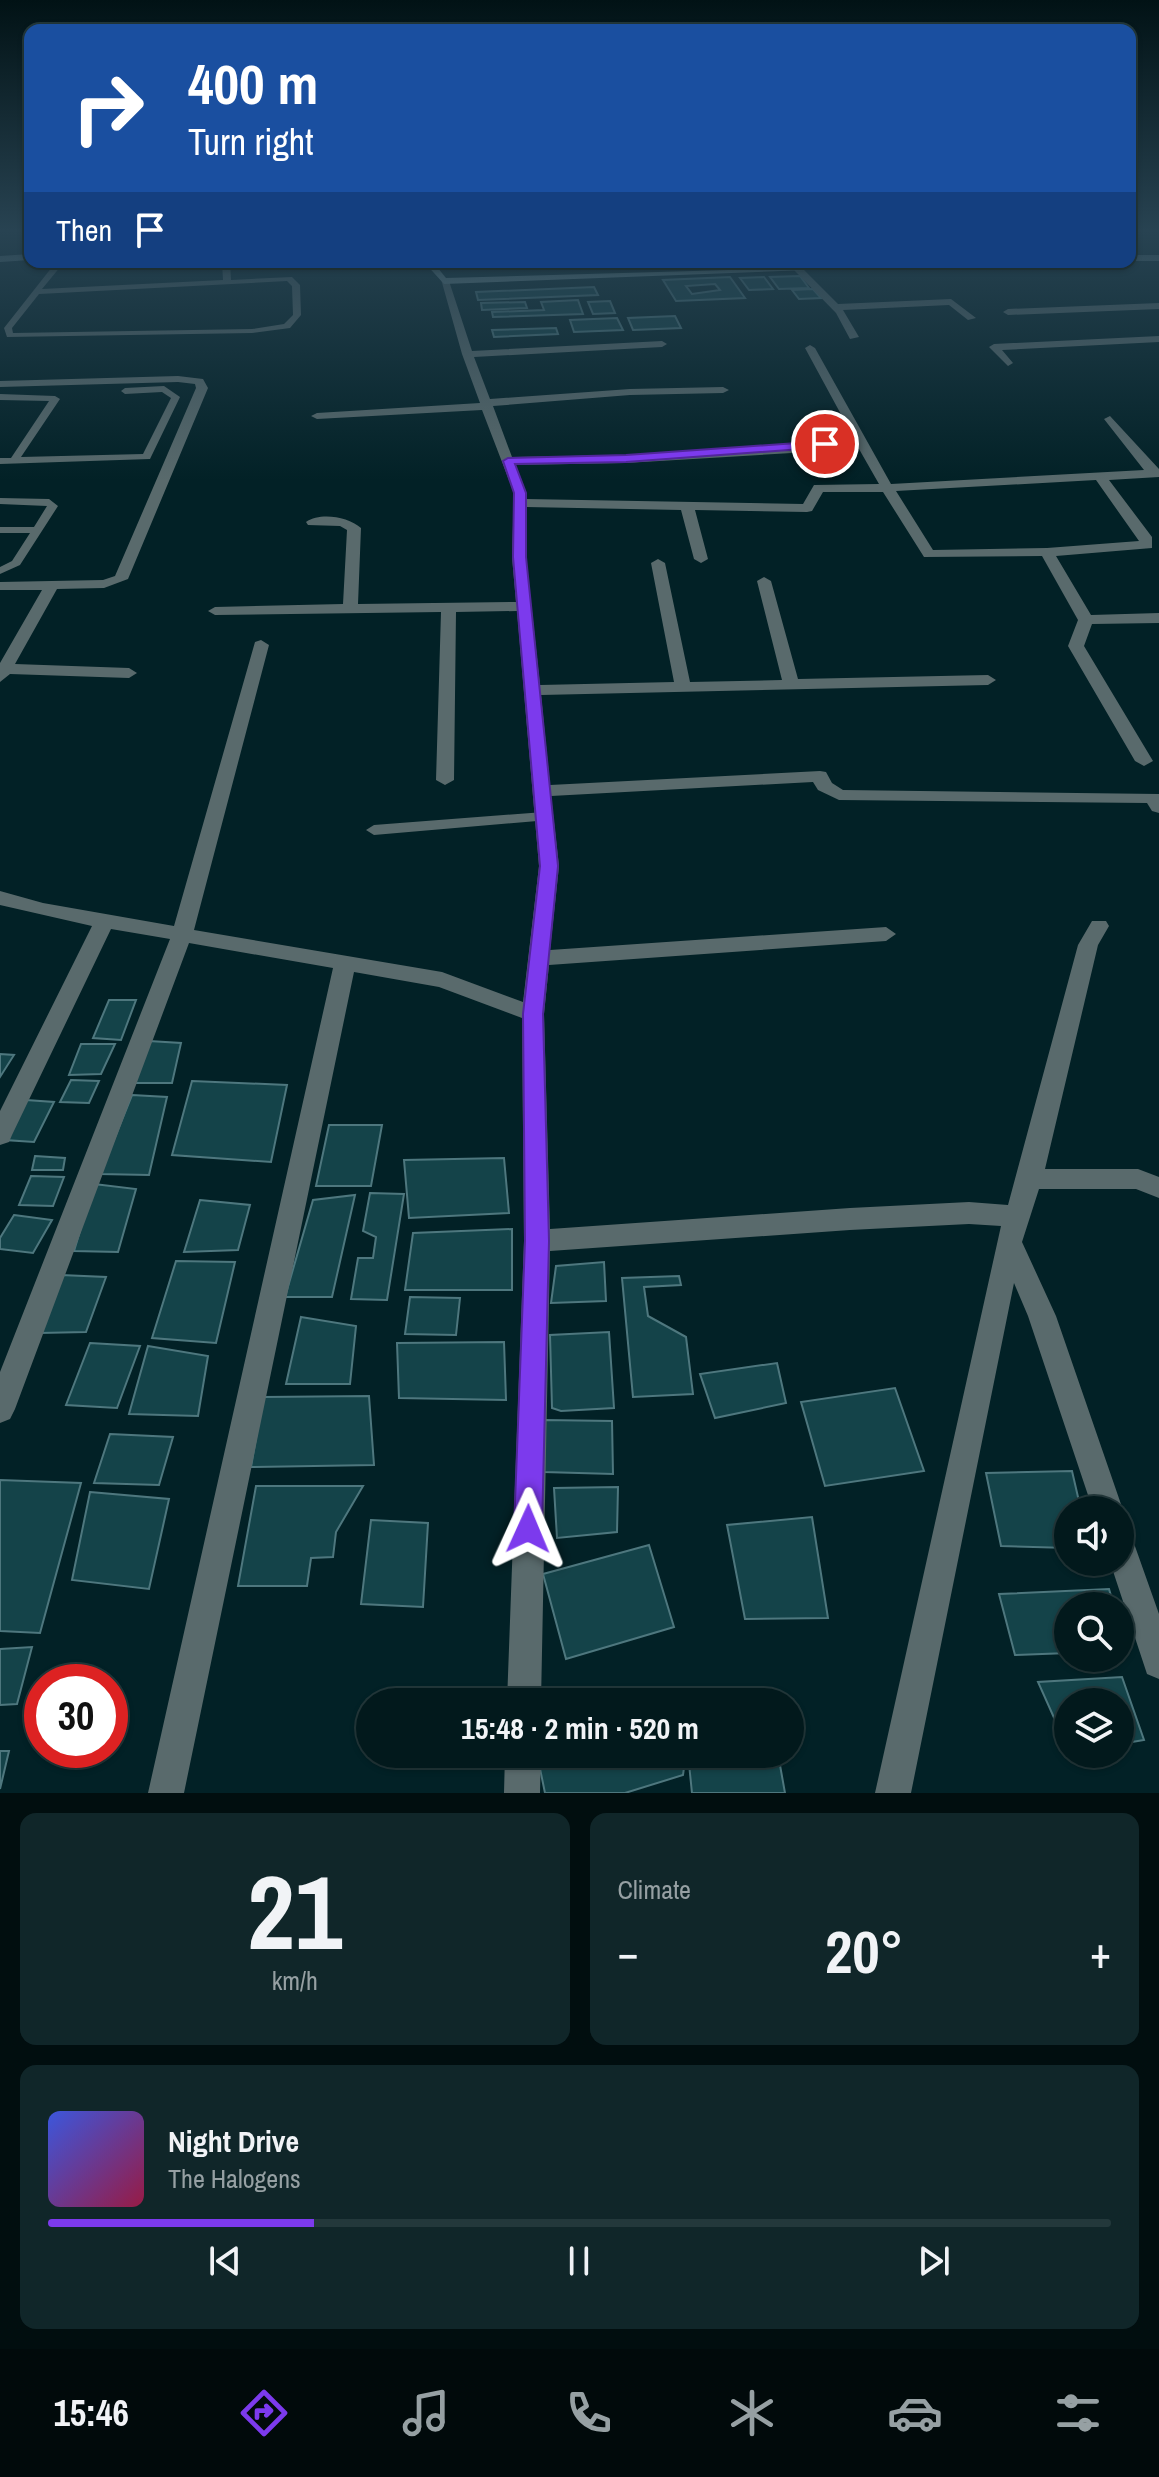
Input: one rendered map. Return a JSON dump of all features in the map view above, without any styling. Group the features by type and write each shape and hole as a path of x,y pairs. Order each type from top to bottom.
{"street":[{"path":"454,314 520,493 524,606 549,866 533,1014 537,1241 524,1688"},
{"path":"839,314 854,337"},
{"path":"966,314 971,318"},
{"path":"1008,363 994,347 1159,339"},
{"path":"467,354 662,344"},
{"path":"810,348 887,488 929,554 1159,547"},
{"path":"0,384 178,379 201,384 121,579 104,584 0,586"},
{"path":"317,416 630,392 723,390"},
{"path":"1110,419 1156,473"},
{"path":"508,461 626,459 863,445"},
{"path":"520,503 807,508 819,488 887,488 1156,473"},
{"path":"1099,475 1145,537 1147,545 1142,547"},
{"path":"687,506 701,559"},
{"path":"313,522 343,522 354,528 350,609"},
{"path":"1047,552 1086,620"},
{"path":"658,563 683,686"},
{"path":"764,581 791,684"},
{"path":"51,587 3,673 129,673"},
{"path":"215,611 524,606"},
{"path":"445,780 449,607"},
{"path":"1086,620 1159,618"},
{"path":"1086,620 1076,646 1144,761"},
{"path":"0,1409 182,935 261,645"},
{"path":"532,690 988,680"},
{"path":"541,791 820,776 824,786 839,795 1153,798 1159,807"},
{"path":"2,902 442,980 533,1014"},
{"path":"0,1135 105,921"},
{"path":"893,1793 927,1648 1014,1229 1030,1179 1088,945 1099,926"},
{"path":"539,958 886,934"},
{"path":"166,1793 345,963"},
{"path":"1030,1179 1138,1179 1159,1188"},
{"path":"537,1241 969,1213 1014,1229"},
{"path":"1014,1229 1103,1496"},
{"path":"1130,1576 1159,1662"},
{"path":"522,1793 523,1768"}],"lane":[{"path":"19,314 8,328 10,335 252,331 287,326 297,314"},
{"path":"0,461 147,457 176,397 164,389 125,391"},
{"path":"0,397 55,399 14,461"},
{"path":"0,501 51,503 16,563 0,571"},
{"path":"0,530 38,530"},
{"path":"374,830 544,817"}],"building":[{"path":"492,314 583,314 493,317"},
{"path":"675,316 681,328 633,330 628,318"},
{"path":"617,318 623,330 574,332 570,320"},
{"path":"556,328 558,334 494,337 492,330"},
{"path":"109,1000 136,1000 121,1040 93,1038"},
{"path":"149,1041 181,1043 172,1083 135,1083"},
{"path":"81,1044 115,1044 101,1074 69,1075"},
{"path":"0,1054 14,1055 0,1077"},
{"path":"71,1080 99,1081 89,1103 60,1102"},
{"path":"192,1081 287,1085 271,1162 172,1155"},
{"path":"132,1095 167,1097 149,1175 100,1174"},
{"path":"26,1100 54,1102 34,1142 5,1140"},
{"path":"329,1125 382,1125 371,1186 316,1186"},
{"path":"35,1156 65,1158 63,1170 32,1170"},
{"path":"504,1158 509,1213 409,1218 404,1160"},
{"path":"31,1176 64,1177 53,1206 19,1205"},
{"path":"94,1184 136,1189 118,1252 74,1251"},
{"path":"370,1193 404,1194 387,1300 351,1299 358,1258 373,1258 376,1237 363,1231"},
{"path":"355,1195 332,1297 285,1297 313,1200"},
{"path":"200,1200 250,1205 238,1250 184,1252"},
{"path":"14,1215 52,1220 33,1253 0,1249 0,1238"},
{"path":"512,1229 512,1290 405,1290 413,1233"},
{"path":"176,1261 235,1262 216,1343 152,1338"},
{"path":"604,1262 606,1301 551,1303 556,1266"},
{"path":"61,1275 106,1277 86,1332 40,1333"},
{"path":"679,1276 681,1285 644,1287 648,1316 686,1337 693,1394 633,1397 622,1278"},
{"path":"410,1297 460,1298 456,1335 405,1334"},
{"path":"301,1317 356,1326 350,1384 286,1384"},
{"path":"609,1332 614,1408 561,1411 552,1408 550,1335"},
{"path":"504,1342 506,1400 399,1398 397,1343"},
{"path":"90,1343 140,1346 117,1408 66,1405"},
{"path":"148,1346 208,1356 198,1416 129,1414"},
{"path":"777,1363 786,1403 715,1418 700,1374"},
{"path":"895,1388 924,1471 825,1486 801,1402"},
{"path":"369,1396 374,1465 251,1467 263,1397"},
{"path":"544,1420 612,1421 613,1474 544,1472"},
{"path":"110,1434 173,1437 159,1485 94,1483"},
{"path":"1072,1471 1078,1496 1054,1496 1054,1548 1001,1546 986,1473"},
{"path":"0,1480 81,1483 40,1633 0,1631"},
{"path":"256,1486 363,1486 336,1532 333,1557 311,1558 307,1586 238,1586"},
{"path":"618,1487 617,1532 557,1538 554,1488"},
{"path":"90,1492 169,1499 149,1589 72,1580"},
{"path":"812,1517 828,1618 745,1619 727,1525"},
{"path":"371,1520 428,1523 423,1607 361,1604"},
{"path":"649,1545 674,1627 566,1659 543,1574"},
{"path":"1109,1589 1110,1592 1054,1592 1054,1654 1015,1655 999,1594"},
{"path":"32,1647 28,1664 24,1664 17,1704 0,1705 0,1649"},
{"path":"1122,1677 1126,1688 1054,1688 1054,1718 1038,1682"},
{"path":"1134,1711 1144,1740 1134,1742"},
{"path":"0,1751 9,1751 0,1789"},
{"path":"540,1768 684,1768 683,1775 625,1793 545,1793"},
{"path":"689,1768 781,1768 785,1793 692,1793"}],"route":[{"path":"528,1529 537,1241 533,1014 549,866 519,557 520,493 508,461 626,459 825,444"}]}
